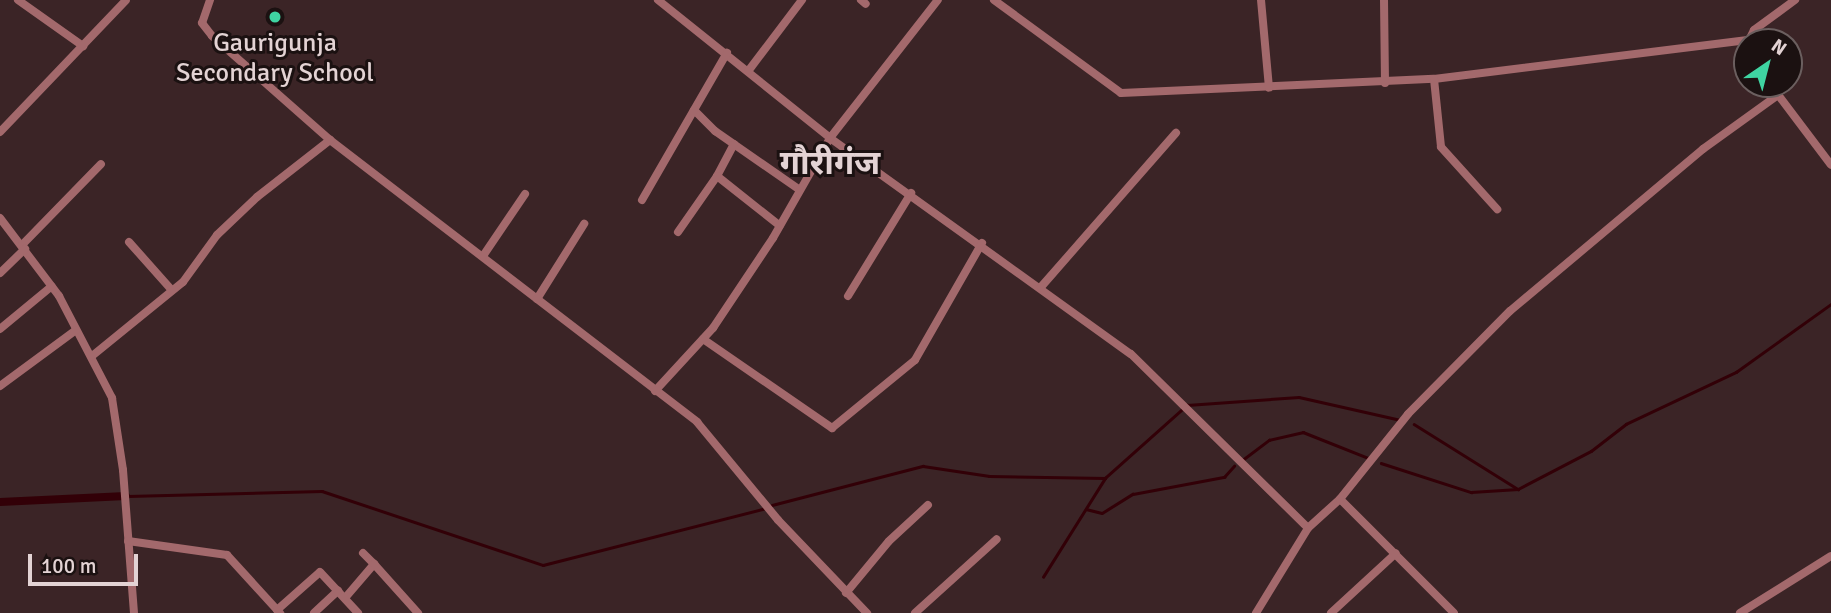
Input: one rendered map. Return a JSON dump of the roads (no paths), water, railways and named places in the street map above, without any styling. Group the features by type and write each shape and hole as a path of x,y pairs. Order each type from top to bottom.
{"street":[{"path":"18,0 83,46"},
{"path":"0,132 125,0"},
{"path":"210,0 202,23 206,30 330,141 697,422 778,520 867,613"},
{"path":"658,0 749,70 830,138 982,243 1149,369 1308,528"},
{"path":"749,70 802,0"},
{"path":"656,391 703,339 779,226 830,138 938,0"},
{"path":"994,0 1121,93 1434,79 1733,43"},
{"path":"1261,0 1269,88"},
{"path":"1384,0 1385,82"},
{"path":"1757,28 1795,0"},
{"path":"642,201 727,53"},
{"path":"1434,79 1441,147 1497,209"},
{"path":"1255,613 1308,528 1340,499 1408,414 1510,311 1703,149 1774,98"},
{"path":"1780,98 1831,165"},
{"path":"694,110 696,117 800,190"},
{"path":"1041,287 1176,133"},
{"path":"92,356 170,288 187,277 217,235 257,197 330,141"},
{"path":"678,232 717,176 734,144"},
{"path":"0,273 101,164"},
{"path":"717,176 779,226"},
{"path":"848,296 911,193"},
{"path":"483,256 525,194"},
{"path":"0,218 52,286 92,356 112,398 118,426 134,613"},
{"path":"537,299 584,224"},
{"path":"128,242 170,288"},
{"path":"703,339 832,428 915,360 982,243"},
{"path":"0,329 52,286"},
{"path":"0,386 76,330"},
{"path":"1340,499 1454,613"},
{"path":"846,593 889,541 928,505"},
{"path":"915,613 997,538"},
{"path":"128,541 227,555 278,612 320,572 358,613"},
{"path":"363,553 418,613"},
{"path":"1331,613 1396,553"},
{"path":"1740,613 1831,556"},
{"path":"345,598 374,564"},
{"path":"314,613 338,591"}],"waterway":[{"path":"1381,463 1471,492 1518,489 1591,451 1626,424 1736,372 1831,304"},
{"path":"1043,577 1105,478 1187,405 1299,397 1401,420"},
{"path":"1414,424 1518,489"},
{"path":"1241,461 1269,440 1303,432 1371,459"},
{"path":"772,505 923,466 989,476 1105,478"},
{"path":"1086,509 1102,513 1133,494 1224,477 1234,466"},
{"path":"128,496 322,491 543,565 763,509"},
{"path":"0,502 126,496"}],"place":[{"name":"Gaurigunja Secondary School","path":"275,17"}],"district":[{"name":"गौरीगंज","path":"830,164"}]}
